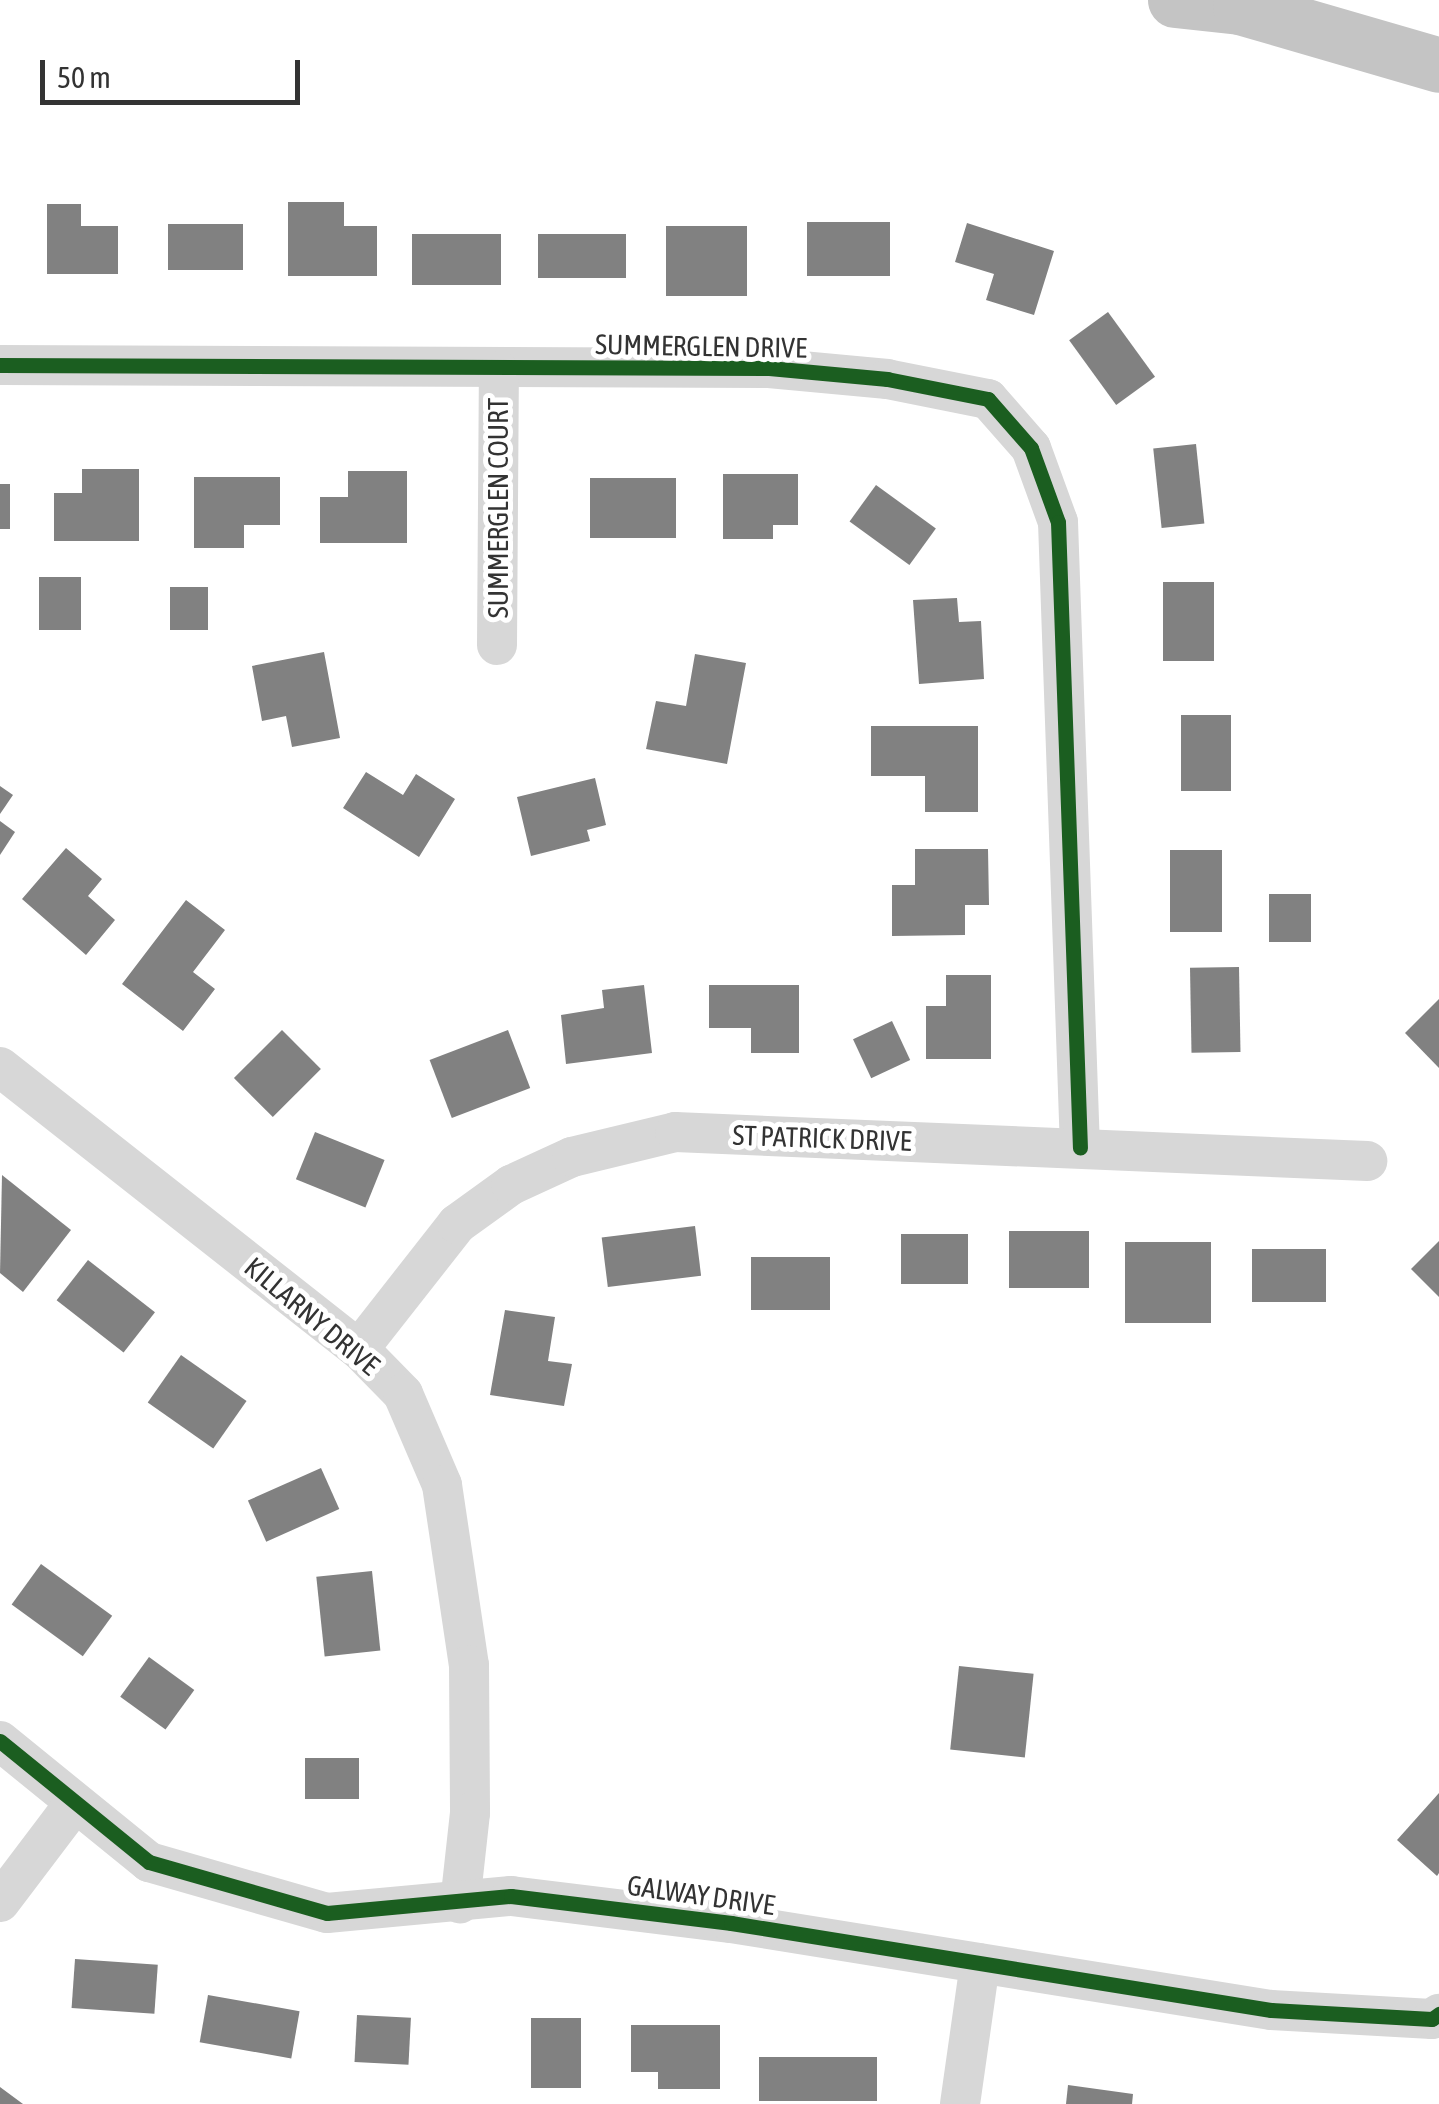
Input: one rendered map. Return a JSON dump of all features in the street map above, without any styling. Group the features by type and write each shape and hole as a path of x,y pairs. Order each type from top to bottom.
{"highway":[{"path":"1175,0 1277,16 1439,65"}],"street":[{"name":"SUMMERGLEN DRIVE","path":"0,365 499,371 769,368 887,379 988,399 1031,448 1058,522 1080,1148"},
{"name":"SUMMERGLEN COURT","path":"498,645 499,371"},
{"name":"KILLARNY DRIVE","path":"0,1067 360,1349 403,1394 442,1485 469,1666 470,1813 460,1903"},
{"name":"ST PATRICK DRIVE","path":"360,1349 457,1224 511,1185 572,1157 674,1132 1367,1161"},
{"name":"GALWAY DRIVE","path":"0,1741 149,1862 278,1903 327,1913 511,1896 980,1963 1272,2010 1437,2025"},
{"path":"0,1902 74,1804"},
{"path":"960,2104 980,1963"}],"building":[{"path":"288,202 344,202 344,226 377,226 377,276 288,276"},
{"path":"47,204 81,204 81,226 118,226 118,274 47,274"},
{"path":"807,222 890,222 890,276 807,276"},
{"path":"967,223 1054,251 1034,315 986,300 994,274 955,262"},
{"path":"168,224 243,224 243,270 168,270"},
{"path":"666,226 747,226 747,296 666,296"},
{"path":"412,234 501,234 501,285 412,285"},
{"path":"538,234 626,234 626,278 538,278"},
{"path":"1108,312 1155,377 1116,405 1069,340"},
{"path":"1196,444 1204,524 1162,528 1153,448"},
{"path":"82,469 139,469 139,541 54,541 54,493 82,493"},
{"path":"348,471 407,471 407,543 320,543 320,497 348,497"},
{"path":"723,474 798,474 798,525 773,525 773,539 723,539"},
{"path":"194,477 280,477 280,525 244,525 244,548 194,548"},
{"path":"590,478 676,478 676,538 590,538"},
{"path":"0,484 10,484 10,529 0,529"},
{"path":"876,485 936,528 909,565 850,521"},
{"path":"39,577 81,577 81,630 39,630"},
{"path":"1163,582 1214,582 1214,661 1163,661"},
{"path":"170,587 208,587 208,630 170,630"},
{"path":"957,598 959,622 981,621 984,679 919,684 913,600"},
{"path":"324,652 340,738 292,747 286,716 262,721 252,666"},
{"path":"695,654 746,663 727,764 646,749 656,701 686,706"},
{"path":"1181,715 1231,715 1231,791 1181,791"},
{"path":"871,726 978,726 978,812 925,812 925,776 871,776"},
{"path":"366,772 403,795 416,774 455,799 419,857 343,808"},
{"path":"595,778 606,825 587,830 590,841 531,856 517,797"},
{"path":"0,786 13,795 0,814"},
{"path":"0,821 15,832 0,855"},
{"path":"66,848 102,879 88,896 115,920 86,955 22,899"},
{"path":"915,849 988,849 989,905 965,905 965,935 892,936 892,885 915,885"},
{"path":"1170,850 1222,850 1222,932 1170,932"},
{"path":"1269,894 1311,894 1311,942 1269,942"},
{"path":"186,900 225,930 193,972 215,989 183,1031 122,984"},
{"path":"1239,967 1240,1052 1191,1053 1190,968"},
{"path":"946,975 991,975 991,1059 926,1059 926,1006 946,1006"},
{"path":"644,985 652,1053 566,1064 561,1015 604,1008 602,990"},
{"path":"709,985 799,985 799,1053 751,1053 751,1028 709,1028"},
{"path":"1439,999 1439,1068 1405,1033"},
{"path":"892,1021 910,1060 871,1078 853,1039"},
{"path":"282,1030 321,1069 273,1117 234,1078"},
{"path":"508,1030 530,1088 452,1118 430,1060"},
{"path":"315,1132 385,1160 365,1207 296,1179"},
{"path":"2,1175 71,1230 23,1292 0,1273"},
{"path":"695,1226 701,1276 608,1287 602,1237"},
{"path":"1009,1231 1089,1231 1089,1288 1009,1288"},
{"path":"901,1234 968,1234 968,1284 901,1284"},
{"path":"1439,1241 1439,1297 1411,1269"},
{"path":"1125,1242 1211,1242 1211,1323 1125,1323"},
{"path":"1252,1249 1326,1249 1326,1302 1252,1302"},
{"path":"751,1257 830,1257 830,1310 751,1310"},
{"path":"88,1260 155,1312 124,1353 57,1300"},
{"path":"505,1310 555,1317 548,1361 572,1364 564,1406 490,1395"},
{"path":"181,1355 247,1401 213,1448 148,1403"},
{"path":"321,1468 339,1509 266,1542 248,1501"},
{"path":"41,1564 112,1616 83,1656 12,1604"},
{"path":"372,1571 380,1651 325,1656 316,1577"},
{"path":"149,1657 194,1690 166,1730 120,1697"},
{"path":"959,1666 1034,1674 1025,1757 950,1750"},
{"path":"305,1758 359,1758 359,1799 305,1799"},
{"path":"1439,1793 1439,1873 1437,1876 1397,1840"},
{"path":"75,1959 158,1965 154,2014 72,2008"},
{"path":"208,1995 300,2011 291,2058 200,2042"},
{"path":"357,2015 411,2018 408,2065 355,2062"},
{"path":"531,2018 581,2018 581,2088 531,2088"},
{"path":"631,2025 720,2025 720,2089 658,2089 658,2072 631,2072"},
{"path":"759,2057 877,2057 877,2101 759,2101"},
{"path":"1068,2085 1133,2094 1132,2104 1066,2104"},
{"path":"0,2087 23,2104 0,2104"}],"cycle path":[{"path":"0,365 769,368 887,379 988,399 1031,448 1058,522 1080,1148"},
{"path":"0,1741 149,1862 327,1913 511,1896 731,1923 1271,2010 1432,2019 1439,2014"}]}
